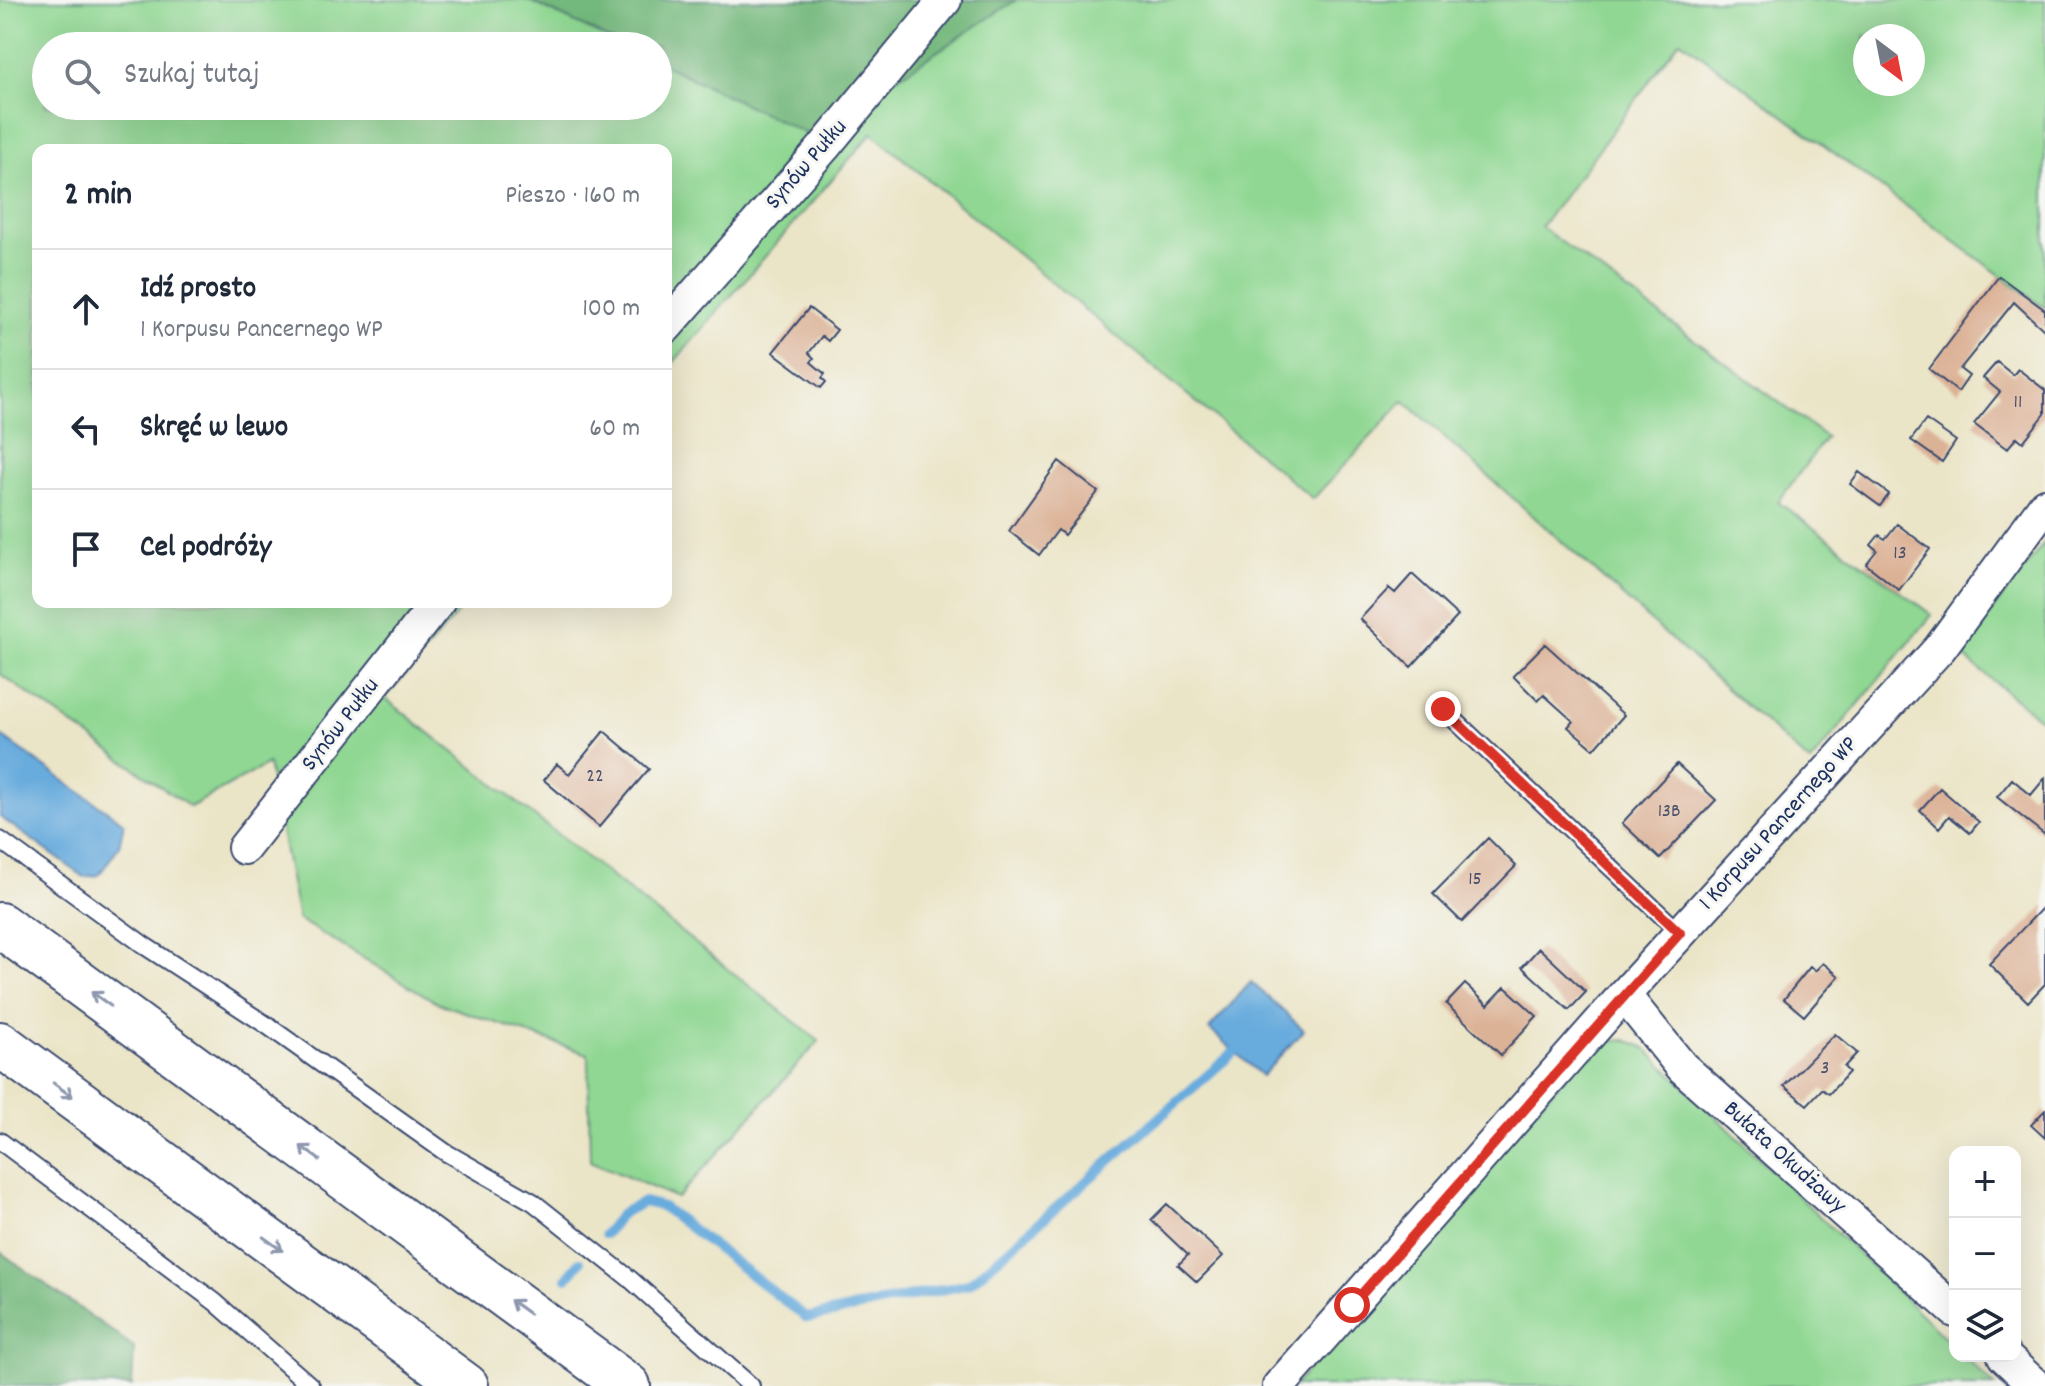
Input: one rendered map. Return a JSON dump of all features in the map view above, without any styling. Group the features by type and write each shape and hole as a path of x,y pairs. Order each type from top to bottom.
{"highway":[{"path":"0,925 628,1386"},
{"path":"0,1044 466,1386"}],"street":[{"name":"Synów Pułku","path":"672,320 824,147 945,0"},
{"name":"1 Korpusu Pancernego WP","path":"1279,1386 1624,995 1940,648 2045,505"},
{"name":"Synów Pułku","path":"244,848 433,608"},
{"name":"Bułata Okudżawy","path":"1624,995 1682,1067 1949,1306"},
{"path":"2010,1362 2036,1386"}],"lane":[{"path":"1443,709 1680,933"},
{"path":"0,840 145,946 268,1026 445,1152 533,1202 630,1279 751,1386"},
{"path":"0,1141 215,1302 311,1386"},
{"path":"554,1332 607,1386"}],"green space":[{"path":"0,0 528,0 595,32 32,32 32,120 672,120 672,69 809,135 1016,0 2045,0 2045,308 1680,40 1541,227 1826,437 1778,502 1932,615 1810,763 1404,401 1313,499 872,133 672,364 672,144 32,144 32,608 462,608 385,698 819,1041 677,1198 590,1161 588,1054 438,1003 298,919 268,764 190,807 0,674"},
{"path":"528,0 1016,0 809,135 672,69 672,32 595,32"},
{"path":"2045,542 2045,723 1959,653"},
{"path":"1623,1039 1644,1047 1949,1341 1949,1362 1970,1362 1995,1386 1294,1386 1594,1043"},
{"path":"0,1252 134,1347 132,1386 0,1386"}],"water":[{"path":"0,735 124,823 119,846 99,875 84,877 0,817"},
{"path":"1251,982 1304,1030 1262,1076 1209,1029"}],"building":[{"path":"1999,276 2045,310 2045,331 2014,302 1960,369 1969,376 1958,392 1929,369"},
{"path":"809,308 837,330 828,341 822,336 809,353 814,358 811,362 825,374 822,378 826,382 821,388 773,352"},
{"path":"1997,362 2013,375 2018,369 2045,390 2045,414 2023,442 2017,437 2007,449 1974,424 2000,392 1983,378"},
{"path":"1926,420 1956,441 1942,462 1911,440"},
{"path":"1059,461 1098,492 1064,535 1058,530 1039,555 1009,531"},
{"path":"1859,472 1889,494 1880,506 1850,484"},
{"path":"1897,524 1930,549 1899,590 1866,564 1877,550 1871,545 1879,535 1885,539"},
{"path":"1412,574 1458,616 1411,667 1360,619 1389,588 1395,593"},
{"path":"1545,644 1624,715 1594,749 1568,727 1573,721 1544,695 1538,701 1513,676"},
{"path":"604,731 649,769 599,827 544,780 557,764 569,774"},
{"path":"1677,764 1716,800 1660,859 1622,823"},
{"path":"2045,778 2045,835 1997,797 2012,779 2031,795"},
{"path":"1940,788 1979,822 1970,833 1949,816 1939,828 1920,810"},
{"path":"1488,838 1516,866 1462,922 1433,894"},
{"path":"2045,905 2045,984 2028,1002 1989,964"},
{"path":"1539,948 1586,992 1569,1010 1522,967"},
{"path":"1823,963 1839,976 1804,1016 1784,999 1810,967 1815,971"},
{"path":"1465,984 1488,1005 1505,987 1537,1016 1501,1055 1446,1004"},
{"path":"1835,1034 1857,1053 1844,1067 1849,1072 1829,1094 1822,1089 1807,1105 1784,1086"},
{"path":"2045,1110 2045,1138 2031,1125"},
{"path":"1167,1204 1223,1256 1197,1282 1178,1265 1188,1255 1151,1220"}],"waterway":[{"path":"605,1234 622,1213 644,1202 663,1207 807,1318 969,1284 1234,1052"},
{"path":"567,1278 580,1262"}],"route":[{"path":"1352,1305 1680,933 1443,709"}]}
